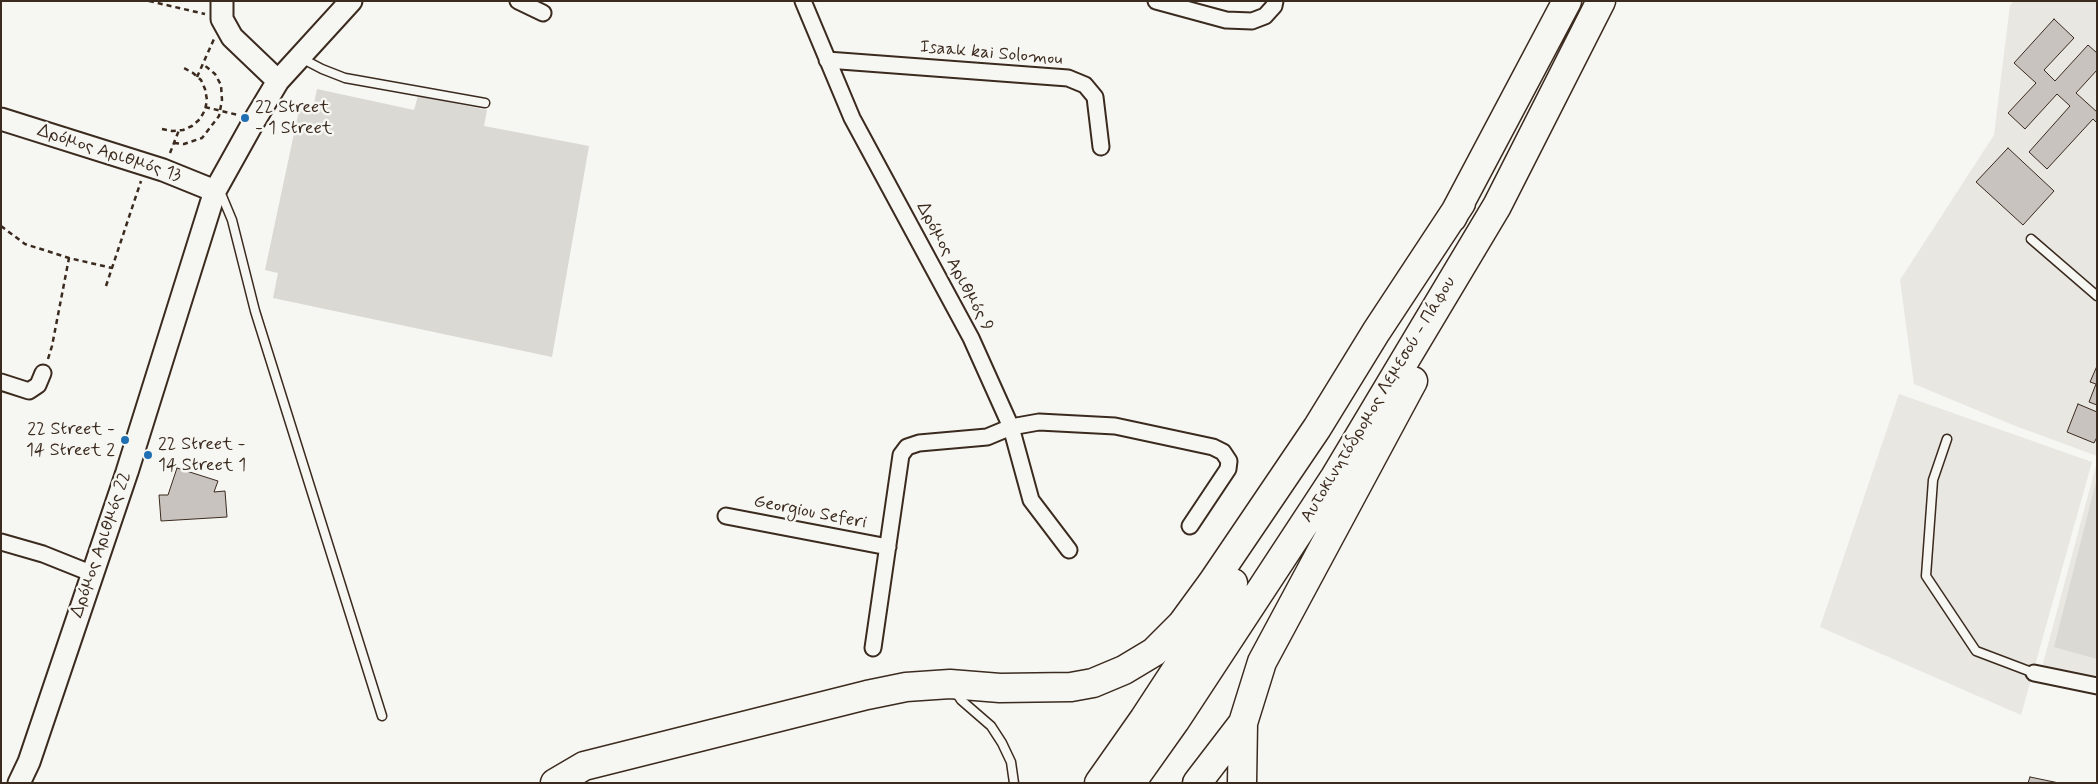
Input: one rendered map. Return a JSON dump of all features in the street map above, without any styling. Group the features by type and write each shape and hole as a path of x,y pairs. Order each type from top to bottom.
{"highway":[{"name":"Αυτοκινητόδρομος Λεμεσού - Πάφου","path":"1099,783 1144,719 1322,448 1390,332 1567,1"},
{"name":"Αυτοκινητόδρομος Λεμεσού - Πάφου","path":"1131,783 1335,477 1497,206 1601,1"},
{"path":"555,783 584,766 593,763 867,695 906,687 950,684 1000,688 1071,688 1093,683 1124,670 1154,652 1182,624 1212,583 1317,428 1376,332 1461,202"},
{"path":"1242,783 1243,723 1262,662 1435,340 1497,206"},
{"path":"1197,783 1243,723"}],"street":[{"name":"Δρόμος Αριθμός 22","path":"19,783 29,762 130,465 216,190 278,81 351,1"},
{"path":"518,1 543,13"},
{"name":"Δρόμος Αριθμός 9","path":"803,1 852,118 971,338 1011,427 1030,500 1069,550"},
{"path":"1156,1 1226,20 1252,21 1265,16 1274,6 1275,1"},
{"path":"222,10 232,37 278,81"},
{"name":"Isaak kai Solomou","path":"827,60 1068,78 1085,85 1095,97 1101,147"},
{"name":"Δρόμος Αριθμός 13","path":"1,119 155,168 216,190"},
{"path":"1,382 29,391 38,385 43,374"},
{"path":"873,648 901,455 907,447 919,443 987,437 1011,427 1039,422 1115,426 1213,447 1223,452 1229,461 1228,470 1190,526"},
{"name":"Georgiou Seferi","path":"726,516 888,547"},
{"path":"1,542 43,554 93,574"},
{"path":"2034,673 2097,686"}],"lane":[{"path":"299,57 322,70 345,78 485,103"},
{"path":"216,190 222,196 232,220 258,321 382,716"},
{"path":"2031,239 2097,296"},
{"path":"1946,438 1933,480 1926,576 1976,651 2034,673"},
{"path":"950,684 961,700 992,726 1011,762 1014,783"}],"path":[{"path":"149,1 222,10 197,77"},
{"path":"174,143 184,144 202,138 221,111 221,85 215,74 203,64"},
{"path":"162,129 179,130 192,126 200,119 205,107 207,100 205,90 197,77 184,68"},
{"path":"205,107 254,121"},
{"path":"106,286 155,168 174,143 179,130"},
{"path":"1,226 25,244 69,258 112,268"},
{"path":"43,374 52,346 69,258"}],"shaded area":[{"path":"2014,1 2097,1 2097,456 2013,425 1914,384 1900,280 1994,135 2010,5"},
{"path":"317,89 414,110 418,96 487,110 484,126 589,146 552,357 273,298 278,273 265,270 299,110 312,113"},
{"path":"1899,394 2092,462 2021,715 1820,627"},
{"path":"2097,462 2097,681 2042,667"},
{"path":"2097,478 2097,659 2054,647"}],"building":[{"path":"2054,19 2074,38 2044,70 2055,81 2088,45 2097,53 2097,70 2076,93 2097,112 2097,123 2093,119 2047,169 2029,152 2070,106 2057,94 2025,129 2008,113 2036,83 2014,63"},
{"path":"2008,148 2054,191 2023,225 1976,182"},
{"path":"2097,366 2097,405 2089,402 2096,384 2090,382"},
{"path":"2078,404 2097,412 2097,437 2094,443 2067,432"},
{"path":"177,468 218,481 214,492 225,491 227,517 161,521 159,495 168,495"},
{"path":"2030,777 2059,783 2028,783"}],"place":[{"name":"22 Street - 1 Street","path":"245,118"},
{"name":"22 Street - 14 Street 2","path":"125,440"},
{"name":"22 Street - 14 Street 1","path":"148,455"}]}
